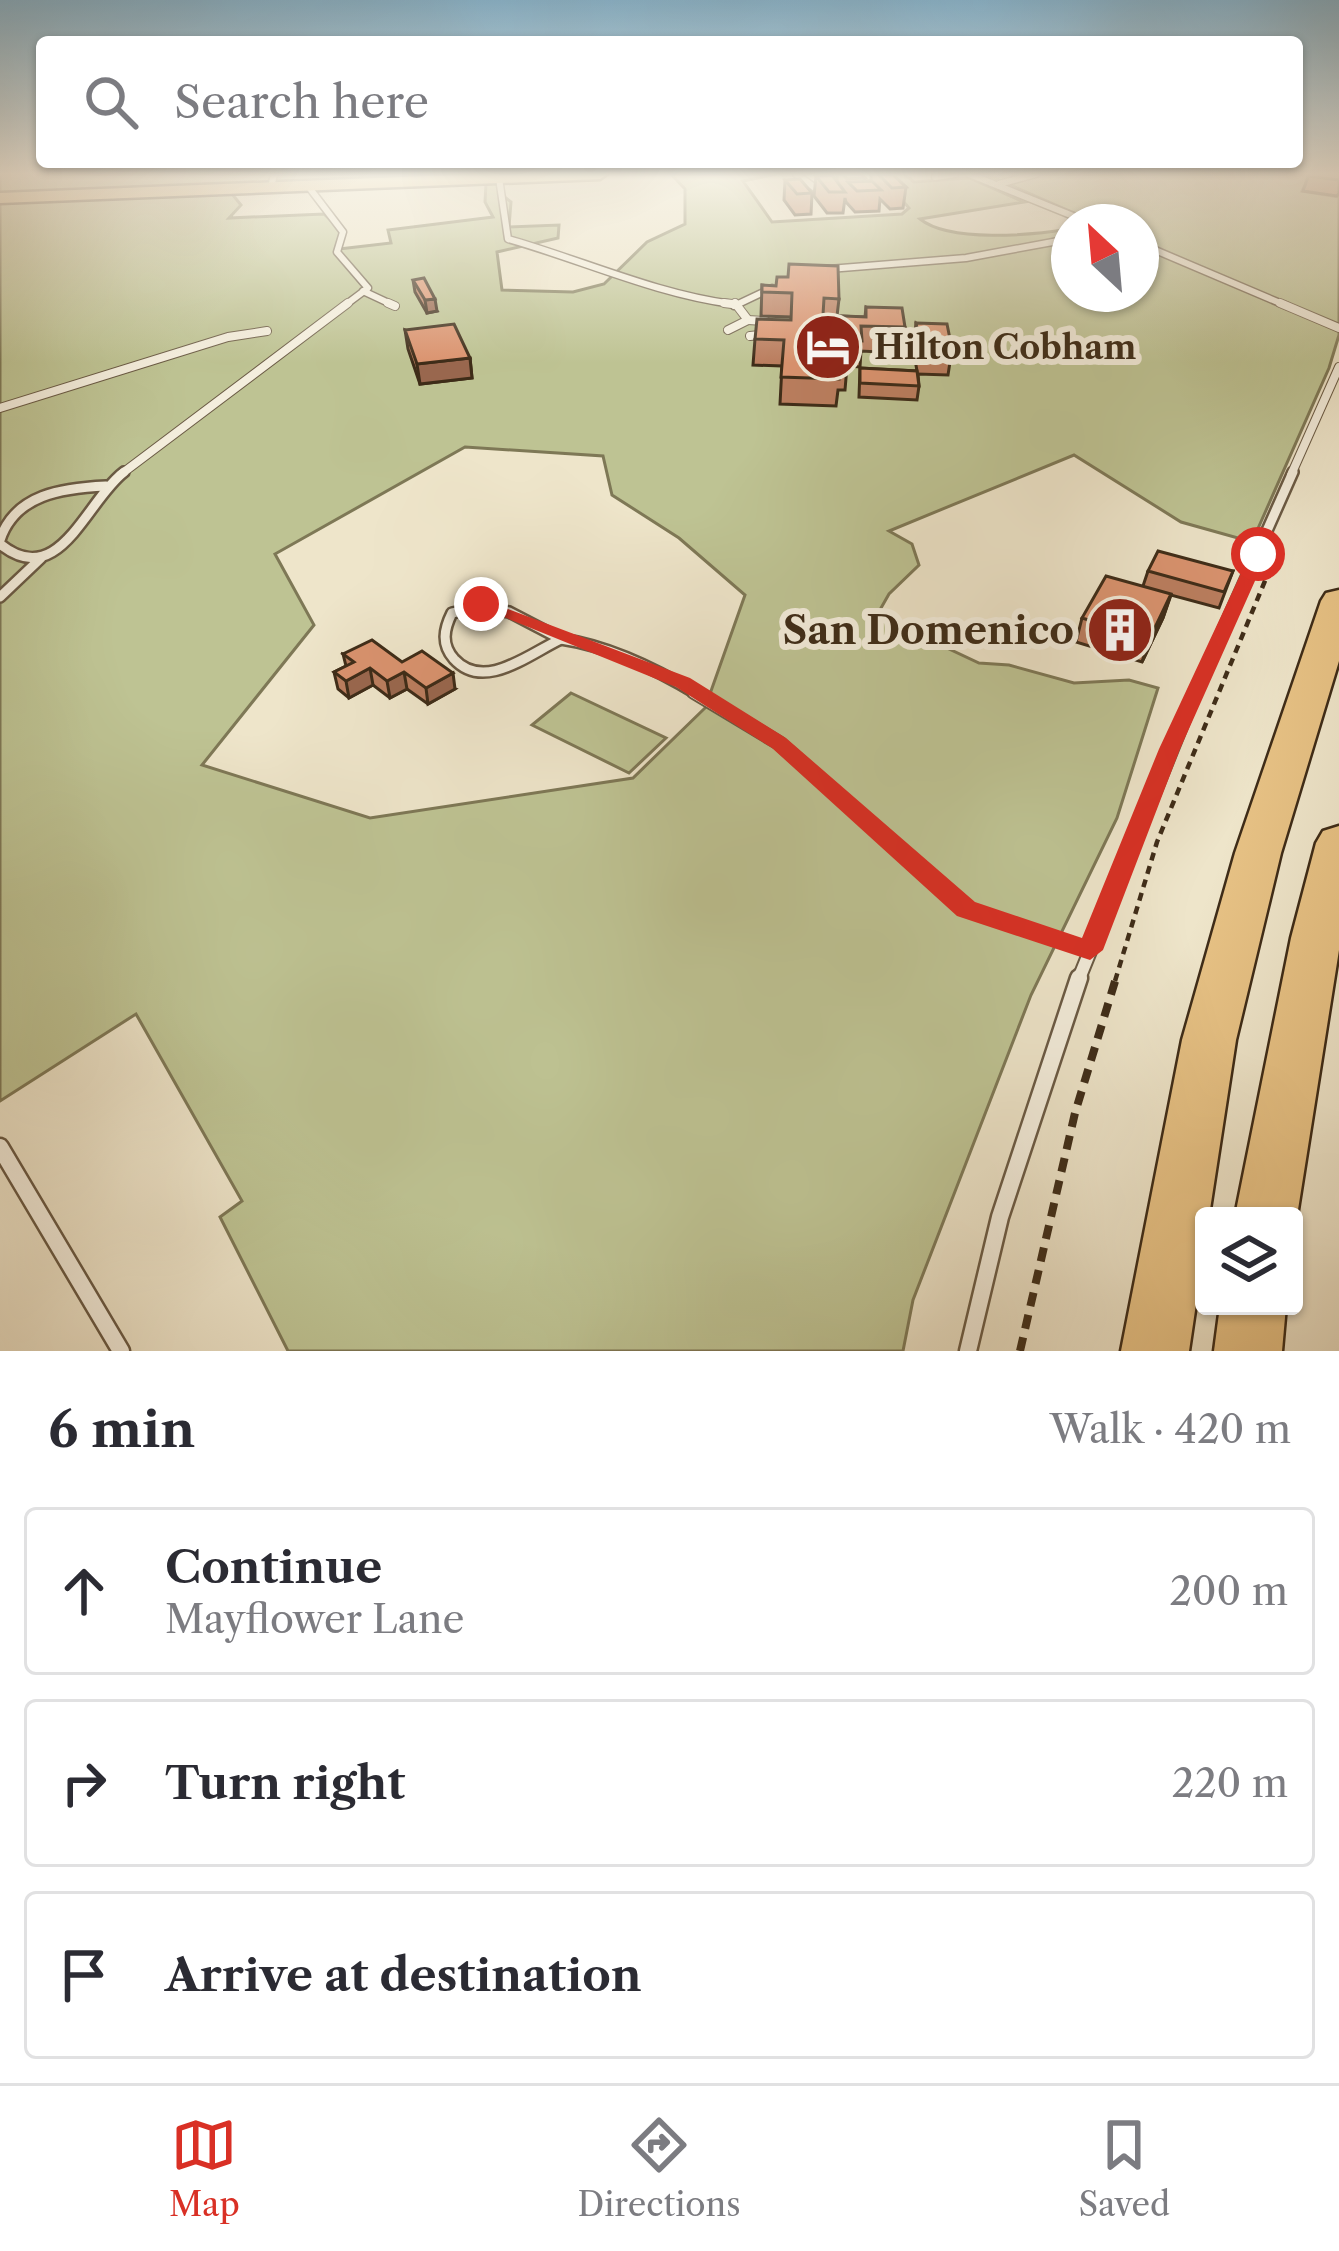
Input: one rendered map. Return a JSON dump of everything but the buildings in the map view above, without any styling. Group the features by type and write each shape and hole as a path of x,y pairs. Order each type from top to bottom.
{"highway":[{"path":"1155,1351 1209,1040 1258,853 1339,601"},
{"path":"1268,1207 1316,938 1339,843"},
{"path":"1248,1351 1251,1315"}],"lane":[{"path":"0,597 42,557 70,540 106,486 368,288 337,252 342,237"},
{"path":"508,237 686,298 732,304 758,297 784,282"},
{"path":"820,270 966,258 1051,241"},
{"path":"1159,252 1339,328"},
{"path":"640,282 656,278"},
{"path":"363,291 394,306"},
{"path":"673,302 686,298"},
{"path":"732,304 748,320 771,327 770,334 751,336"},
{"path":"728,330 748,320"},
{"path":"0,408 228,337 267,331"},
{"path":"968,1351 1000,1217 1063,1018 1170,749 1339,367"},
{"path":"42,557 16,557 0,542 2,529 22,508 45,494 106,486"},
{"path":"561,639 488,674 474,674 446,653 442,639 452,613 481,604 523,618 561,639 582,642 668,676 740,716 818,775 966,909 1090,950"},
{"path":"0,1147 121,1351"}],"path":[{"path":"1020,1351 1075,1113 1157,842 1286,528"}],"green space":[{"path":"0,237 342,237 339,249 391,243 390,237 558,237 497,252 502,290 573,292 604,284 657,237 1051,237 1051,312 1159,312 1159,237 1339,237 1339,335 1252,542 1181,522 1074,455 889,531 912,544 919,565 889,594 877,615 979,663 1009,665 1074,683 1129,680 1158,688 1117,818 1031,995 913,1300 903,1351 288,1351 220,1217 242,1201 136,1014 0,1101","holes":["465,447 603,456 612,495 679,538 745,595 705,708 633,778 370,818 202,765 314,625 275,554"]},
{"path":"571,693 666,738 629,773 532,725"}],"place":[{"name":"Hilton Cobham","path":"828,347"},
{"name":"San Domenico","path":"1120,630"}],"route":[{"path":"481,604 683,683 779,743 966,909 1090,950 1170,749 1258,554"}]}
